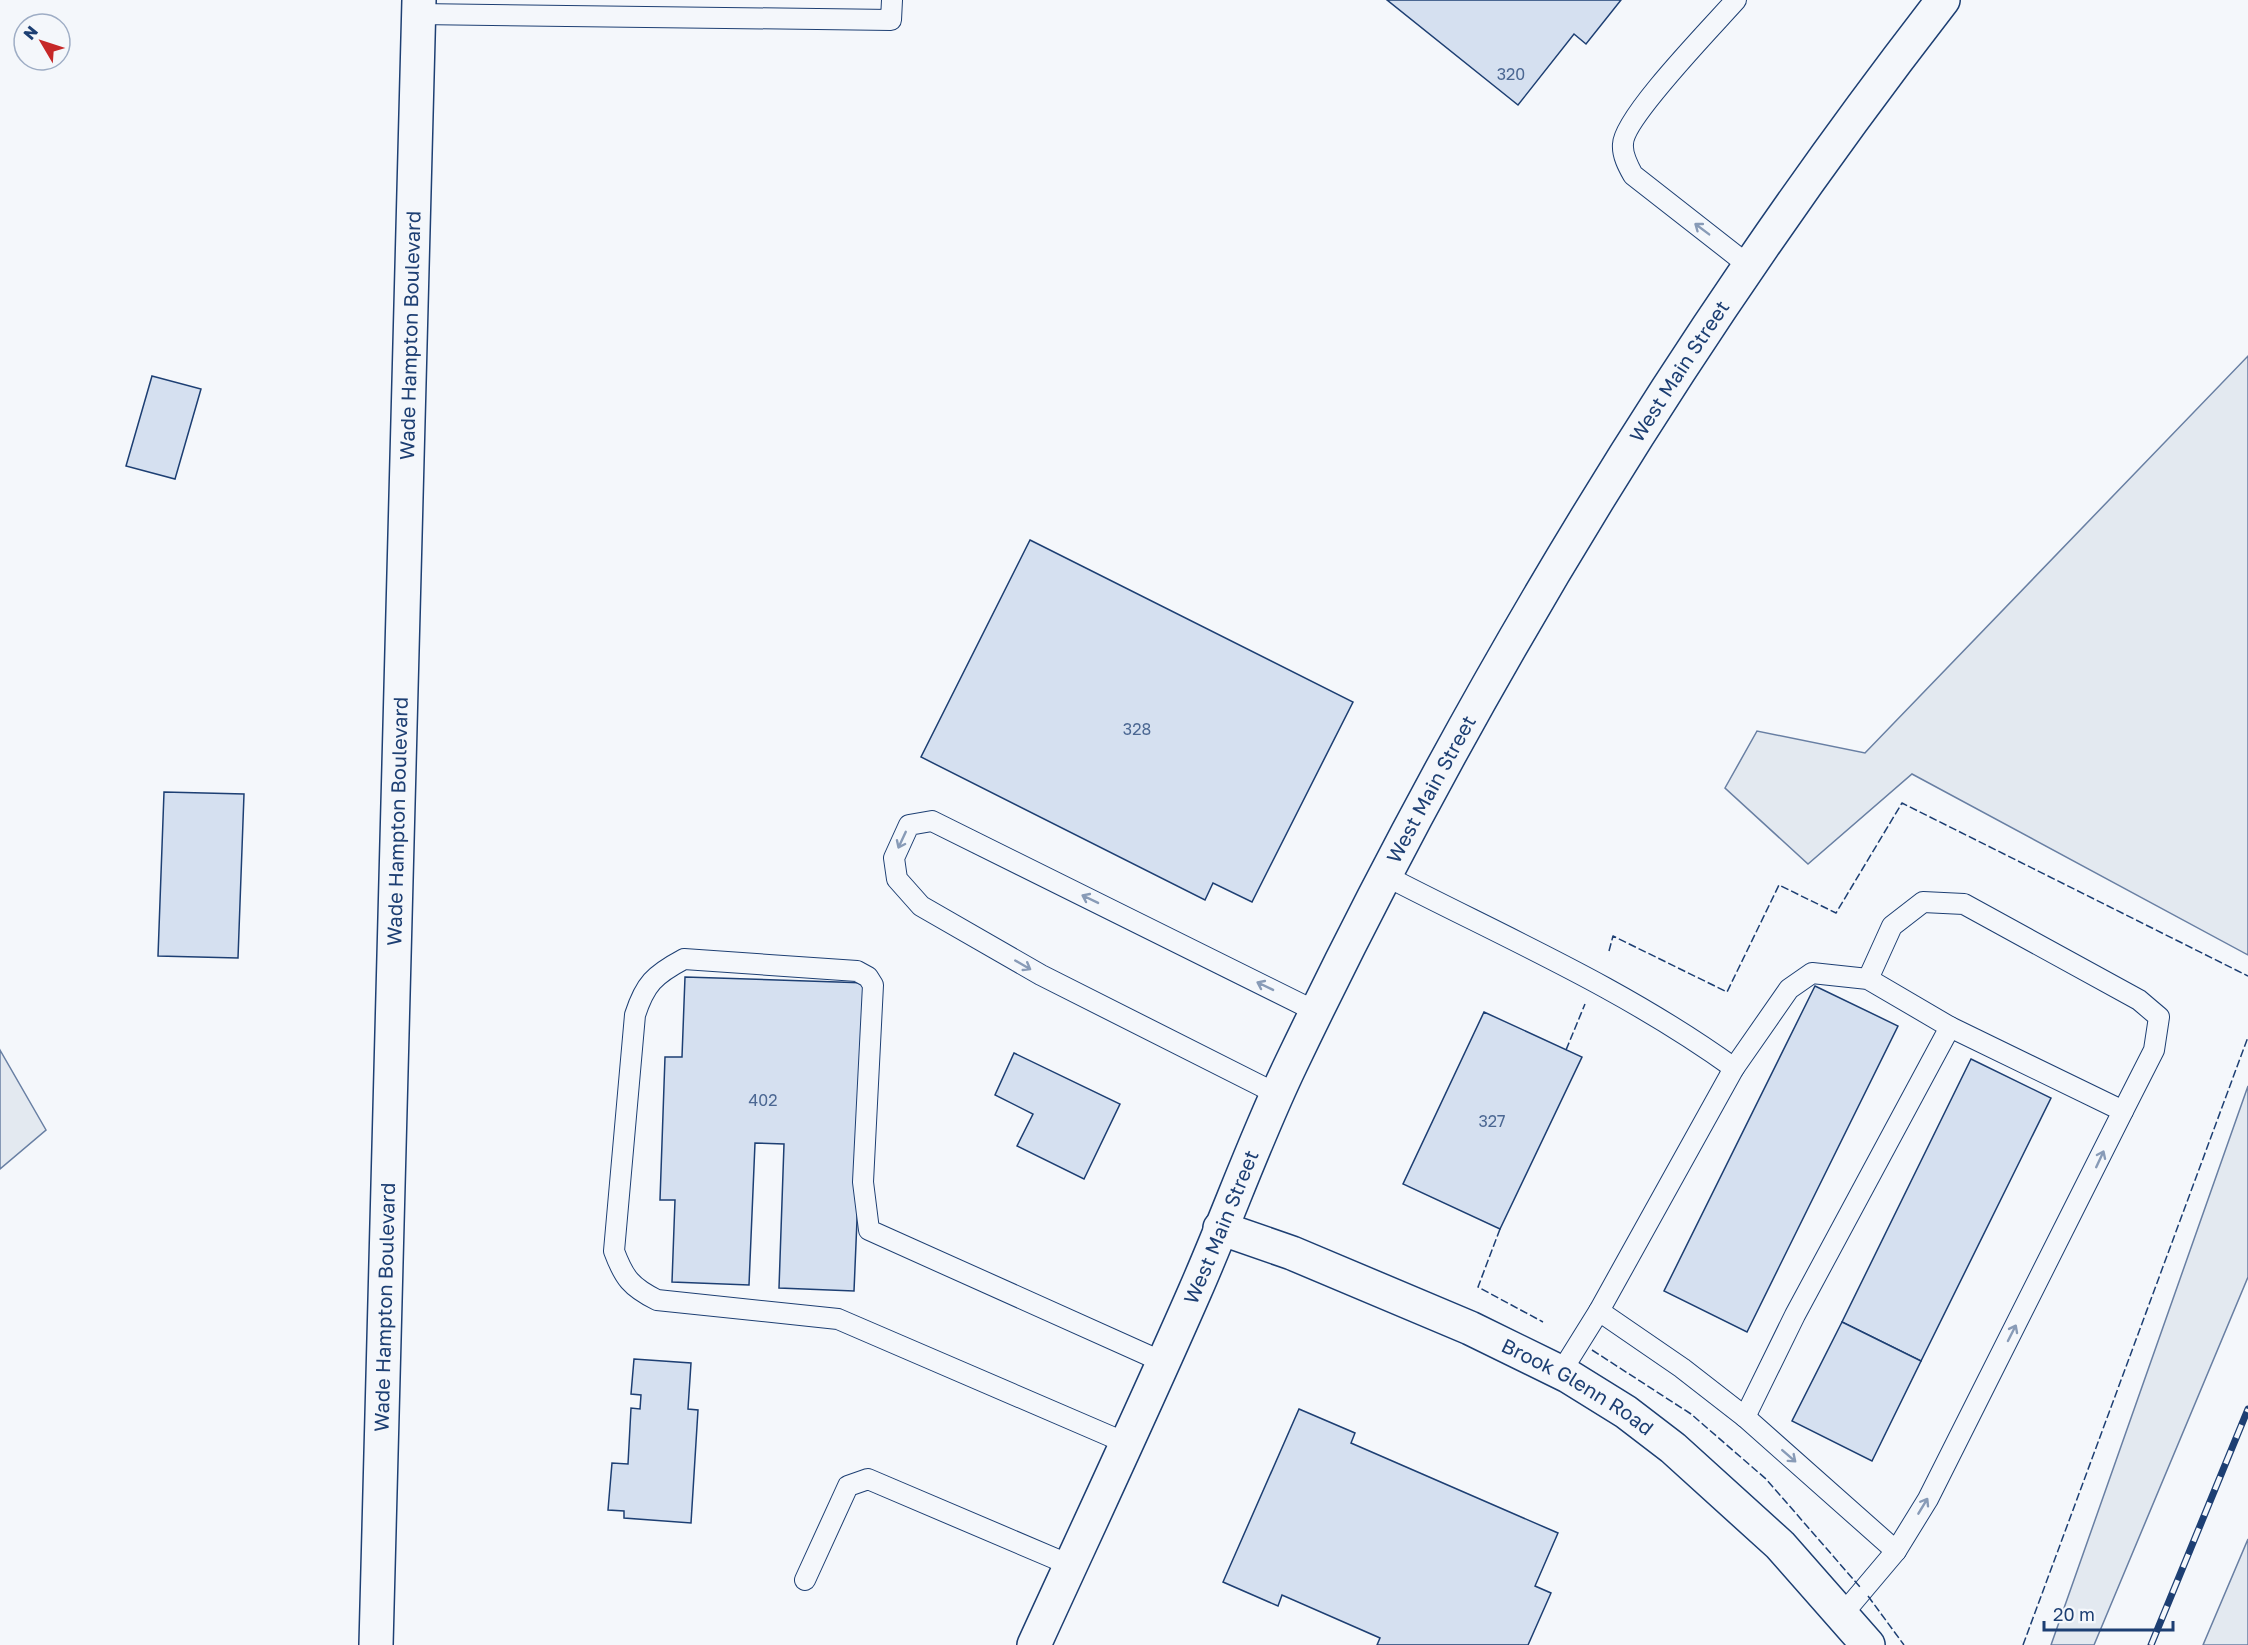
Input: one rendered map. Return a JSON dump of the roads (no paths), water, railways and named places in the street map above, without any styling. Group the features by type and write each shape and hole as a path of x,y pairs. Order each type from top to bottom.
{"street":[{"name":"West Main Street","path":"1034,1645 1162,1362 1277,1094 1445,760 1558,563 1748,265 1943,0"},
{"name":"Wade Hampton Boulevard","path":"376,1645 418,7"},
{"name":"Brook Glenn Road","path":"1220,1228 1292,1252 1428,1310 1561,1372 1626,1412 1673,1448 1780,1545 1868,1645"}],"lane":[{"path":"418,7 706,9 891,20 892,0"},
{"path":"1736,0 1633,118 1622,143 1633,175 1748,265"},
{"path":"1277,1094 1041,975 921,906 897,879 894,858 909,825 932,820 1317,1012"},
{"path":"1386,876 1605,986 1665,1020 1734,1068"},
{"path":"1842,1615 1896,1551 1928,1499 2154,1050 2159,1017 2139,1000 1964,904 1923,902 1892,926 1868,979"},
{"path":"1126,1443 838,1319 657,1300 638,1290 622,1274 614,1251 635,1015 644,989 662,971 684,959 857,971 868,977 873,985 863,1182 869,1230 1162,1362"},
{"path":"1561,1372 1599,1311 1734,1068 1789,989 1812,973 1868,979 1950,1027 2123,1111"},
{"path":"1745,1418 1795,1315 1950,1027"},
{"path":"1599,1311 1682,1368 1745,1418 1896,1551"},
{"path":"805,1580 848,1486 868,1479 1071,1565"}],"railway":[{"path":"2151,1645 2248,1409"}]}
